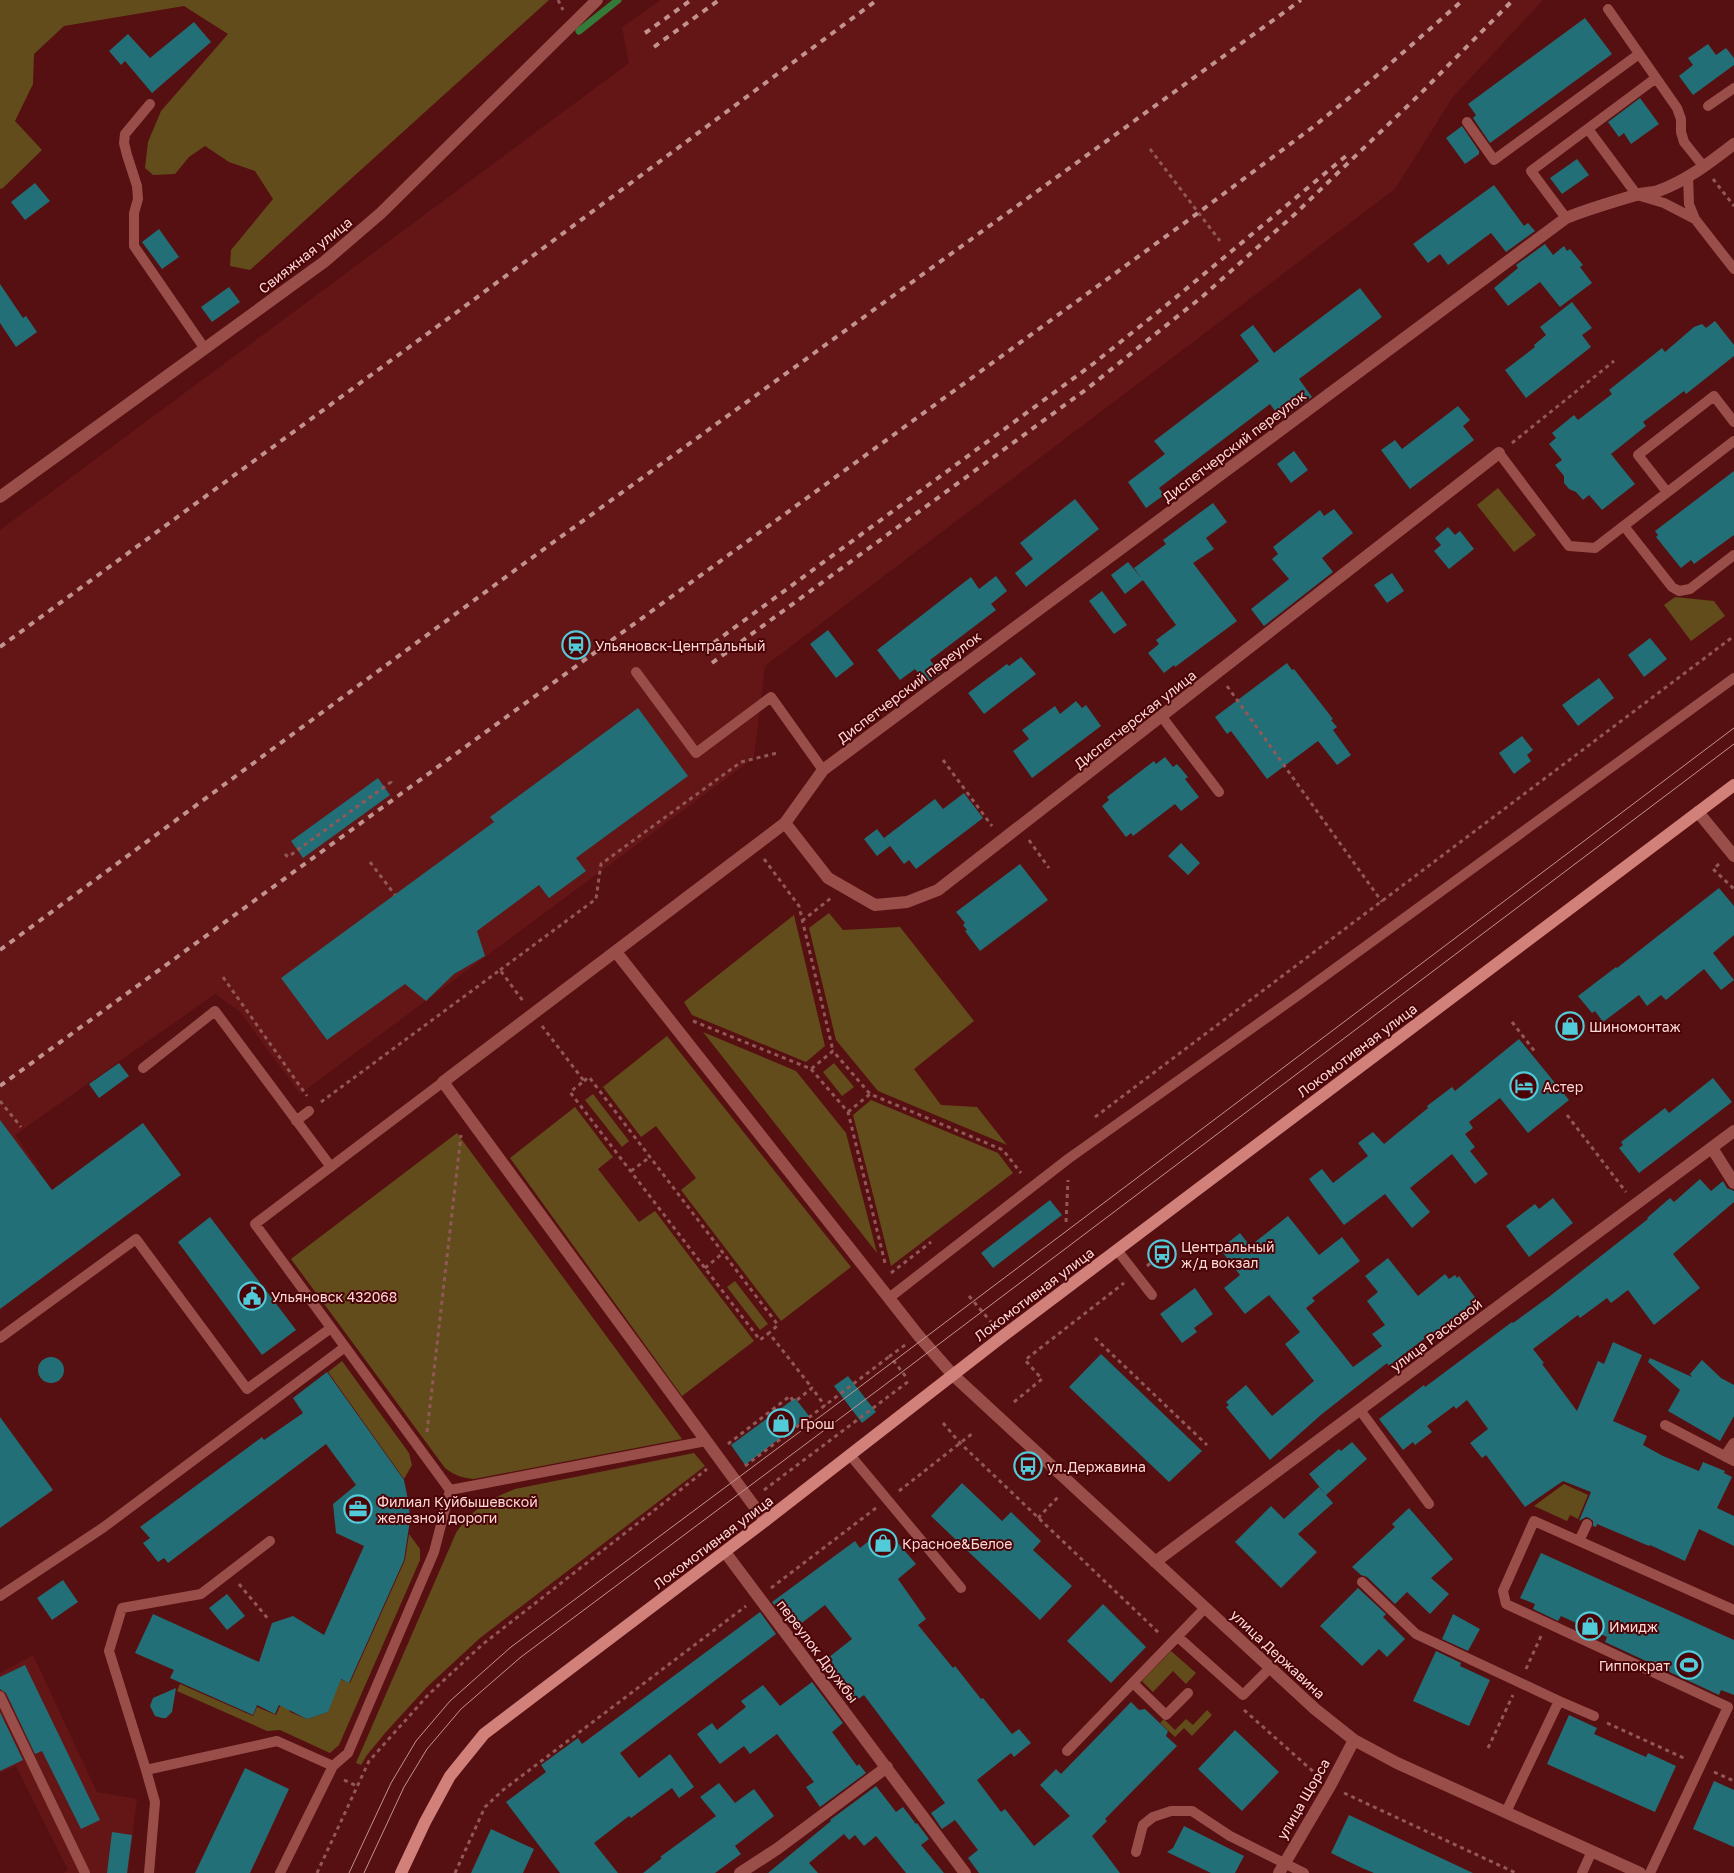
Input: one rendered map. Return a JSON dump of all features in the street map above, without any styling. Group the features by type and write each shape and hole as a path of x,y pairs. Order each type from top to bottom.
{"main road":[{"name":"Локомотивная улица","path":"402,1873 425,1822 450,1776 484,1734 765,1522 1117,1250 1734,785"}],"street":[{"name":"Свияжная улица","path":"0,497 324,262 381,213 597,0"},
{"name":"Диспетчерский переулок","path":"443,1082 785,823 824,770 1566,218 1637,195 1657,191 1704,167 1734,144"},
{"name":"Диспетчерская улица","path":"785,823 828,878 875,905 907,902 938,890 1218,674 1499,453"},
{"path":"1698,812 1734,856"},
{"name":"улица Державина","path":"616,952 888,1298 953,1375 1315,1709 1354,1740 1397,1763 1640,1873"},
{"path":"443,1082 765,1522"},
{"name":"улица Расковой","path":"1155,1562 1734,1131"},
{"path":"1712,1148 1734,1183"},
{"path":"1730,1458 1734,1444"},
{"name":"переулок Дружбы","path":"725,1552 965,1873"},
{"name":"улица Щорса","path":"1282,1867 1330,1786 1354,1740"},
{"path":"740,1873 887,1767"}],"lane":[{"path":"1608,9 1677,108 1681,119 1681,132 1684,142 1704,167"},
{"path":"1467,122 1494,160 1639,54"},
{"path":"1566,218 1531,171 1656,78"},
{"path":"1708,106 1734,88"},
{"path":"150,104 125,134 124,143 137,186 138,199 133,223 134,246 205,349"},
{"path":"1588,129 1637,195 1664,203 1695,219"},
{"path":"1688,176 1689,204 1695,219 1734,269"},
{"path":"1667,492 1638,455 1714,396 1734,422"},
{"path":"1499,453 1569,546 1595,548 1734,441"},
{"path":"1624,526 1672,587 1679,591 1690,589 1734,555"},
{"path":"636,672 696,753 771,697 824,770"},
{"path":"888,1298 1068,1159 1308,988 1734,678"},
{"path":"1162,717 1219,792"},
{"path":"143,1068 215,1011 332,1167"},
{"path":"443,1082 256,1224 450,1490"},
{"path":"296,1121 312,1109"},
{"path":"0,1338 136,1239 247,1389 331,1328"},
{"path":"1117,1250 1152,1295"},
{"path":"0,1596 104,1527 345,1347"},
{"path":"1360,1410 1429,1504"},
{"path":"1664,1425 1730,1458"},
{"path":"450,1490 706,1441"},
{"path":"850,1455 961,1588"},
{"path":"280,1873 333,1766 348,1753 434,1552 450,1490"},
{"path":"1650,1873 1728,1707 1506,1604 1503,1591 1534,1521 1734,1610"},
{"path":"1579,1541 1587,1524"},
{"path":"149,1873 155,1802 109,1651 122,1608 200,1594 270,1541"},
{"path":"1362,1582 1416,1634 1594,1716"},
{"path":"1067,1751 1205,1608"},
{"path":"1178,1637 1243,1696 1270,1668"},
{"path":"1133,1683 1166,1715 1188,1693"},
{"path":"0,1696 85,1873"},
{"path":"1506,1812 1559,1701"},
{"path":"146,1770 277,1742 333,1766"},
{"path":"1136,1852 1144,1825 1153,1816 1171,1811 1192,1811 1282,1867 1304,1873"},
{"path":"1582,1873 1592,1852"}],"path":[{"path":"1150,149 1220,241"},
{"path":"1704,167 1734,206"},
{"path":"1499,453 1614,361"},
{"path":"1092,1120 1734,636"},
{"path":"1218,674 1382,902"},
{"path":"223,977 312,1109 596,899 601,864 742,762 776,753"},
{"path":"943,760 1003,841"},
{"path":"285,854 288,857 340,821 391,782 388,779"},
{"path":"1020,828 1049,868"},
{"path":"754,846 799,906 833,1051 870,1094 1004,1150 1021,1173 1014,1179"},
{"path":"370,862 395,895"},
{"path":"1713,869 1734,889"},
{"path":"802,921 844,887"},
{"path":"500,970 584,1082"},
{"path":"688,1019 811,1069 848,1112 888,1276 935,1239"},
{"path":"1512,1022 1536,1053"},
{"path":"811,1069 833,1051"},
{"path":"589,1077 778,1325 760,1340 570,1092 584,1082 589,1077"},
{"path":"848,1112 870,1094"},
{"path":"0,1101 20,1127"},
{"path":"425,1455 464,1112"},
{"path":"1567,1115 1636,1205"},
{"path":"631,1171 650,1157"},
{"path":"705,1268 723,1253"},
{"path":"1014,1402 1042,1379 1025,1360 1136,1274"},
{"path":"969,1296 991,1322"},
{"path":"769,1333 824,1406"},
{"path":"749,1463 918,1335"},
{"path":"1095,1338 1207,1445"},
{"path":"890,1356 906,1376"},
{"path":"762,1492 909,1381"},
{"path":"317,1873 369,1761 429,1694 483,1644 790,1396 795,1401 812,1388"},
{"path":"943,1423 960,1444"},
{"path":"455,1873 485,1807 503,1790 973,1433"},
{"path":"1038,1518 1060,1495 1066,1501"},
{"path":"229,1572 269,1620"},
{"path":"1594,1716 1734,1781"}],"shaded area":[{"path":"0,0 549,0 250,270 230,266 231,250 273,199 255,171 229,162 205,146 189,157 175,174 153,175 145,168 148,142 161,111 228,34 184,6 64,26 34,54 33,84 15,121 42,150 0,189"},
{"path":"661,0 1543,0 1453,97 1395,189 765,666 754,758 300,1094 240,1012 215,994 15,1135 38,1168 0,1196 0,530 629,63 622,27"},
{"path":"1498,488 1536,535 1514,552 1477,505"},
{"path":"1675,597 1714,601 1725,616 1691,641 1664,605"},
{"path":"829,913 843,930 900,927 974,1021 914,1069 941,1105 977,1107 1007,1145 878,1091 836,1040 809,928"},
{"path":"794,915 825,1046 806,1062 692,1015 684,1002"},
{"path":"703,1032 796,1071 846,1133 877,1253"},
{"path":"667,1036 851,1267 781,1321 681,1190 696,1178 656,1126 641,1137 603,1087"},
{"path":"834,1063 854,1087 842,1096 823,1072"},
{"path":"593,1094 629,1141 622,1147 585,1100"},
{"path":"871,1100 998,1153 1013,1173 891,1266 853,1115"},
{"path":"575,1107 613,1157 598,1169 639,1222 655,1211 754,1341 682,1396 510,1158"},
{"path":"457,1133 682,1439 474,1479 455,1474 445,1468 291,1259"},
{"path":"735,1281 768,1324 760,1330 727,1287"},
{"path":"342,1361 409,1453 412,1465 404,1479 328,1372"},
{"path":"694,1453 705,1466 480,1638 427,1687 386,1732 361,1765 356,1763 456,1533 474,1512 489,1501 515,1489"},
{"path":"1564,1484 1588,1495 1578,1519 1570,1515 1567,1521 1534,1506"},
{"path":"409,1534 420,1549 420,1560 339,1745 330,1753 280,1730 267,1731 177,1691 180,1684 253,1716 257,1707 276,1715 284,1697 290,1712 307,1719 328,1712 329,1675 350,1683 405,1560"},
{"path":"1171,1651 1196,1673 1186,1684 1173,1671 1153,1692 1142,1681"},
{"path":"33,1655 97,1792 137,1799 128,1873 63,1873 68,1870 16,1766 0,1773 0,1673"},
{"path":"1207,1710 1212,1715 1192,1736 1184,1728 1175,1737 1160,1723 1164,1719 1175,1730 1186,1719 1193,1725"}],"building":[{"path":"1585,18 1612,54 1490,143 1473,118 1476,115 1468,104"},
{"path":"194,22 211,42 152,93 125,61 121,65 109,51 128,34 150,58"},
{"path":"1708,44 1716,55 1726,48 1734,58 1734,65 1693,95 1679,76 1693,65 1688,58"},
{"path":"1640,98 1659,124 1631,144 1624,133 1619,137 1608,122"},
{"path":"1462,126 1479,151 1479,154 1465,164 1446,138"},
{"path":"1577,159 1589,175 1562,194 1550,178"},
{"path":"35,183 50,201 25,220 11,202"},
{"path":"1494,185 1524,226 1528,223 1535,231 1506,252 1491,233 1448,265 1440,254 1428,263 1413,244"},
{"path":"159,229 179,257 162,269 142,242"},
{"path":"1545,244 1553,255 1564,246 1567,251 1570,249 1583,265 1580,267 1592,283 1560,307 1540,282 1508,306 1494,288 1518,268 1516,265"},
{"path":"0,284 23,318 26,316 37,332 16,347 0,323"},
{"path":"229,287 240,302 212,322 201,307"},
{"path":"1360,288 1382,317 1299,379 1312,397 1281,419 1270,404 1159,488 1164,495 1146,508 1128,482 1165,454 1154,441 1259,361 1240,335 1253,325 1274,353"},
{"path":"1572,302 1592,328 1582,335 1591,347 1526,398 1505,370 1535,347 1534,345 1546,335 1540,327"},
{"path":"1715,321 1734,345 1734,356 1686,394 1684,391 1643,422 1646,426 1611,454 1635,484 1602,510 1589,495 1583,500 1576,492 1569,489 1564,483 1564,476 1555,465 1562,460 1549,444 1556,438 1552,433 1574,415 1578,420 1612,394 1609,390 1662,348 1665,352 1694,327 1702,324 1706,328"},
{"path":"1458,406 1470,420 1463,426 1474,440 1410,489 1381,450 1395,440 1402,449"},
{"path":"1294,451 1308,470 1291,483 1277,464"},
{"path":"1734,471 1734,535 1694,564 1691,560 1681,568 1656,537 1658,535 1655,531"},
{"path":"1075,499 1099,529 1026,587 1015,573 1033,559 1020,543"},
{"path":"1213,503 1227,522 1206,538 1214,549 1193,563 1237,621 1164,673 1148,653 1159,644 1156,640 1176,625 1134,568 1166,544 1163,540"},
{"path":"1334,509 1353,533 1322,558 1333,572 1264,626 1251,609 1289,579 1272,559 1278,554 1273,547 1320,510 1324,516"},
{"path":"1448,527 1455,535 1460,531 1474,549 1449,569 1434,551 1441,545 1435,538"},
{"path":"1128,562 1143,580 1125,594 1111,575"},
{"path":"1392,573 1404,591 1387,603 1374,585"},
{"path":"996,576 1007,591 991,604 996,610 930,660 940,673 926,683 915,669 900,680 877,650 971,577 979,589"},
{"path":"1102,591 1127,625 1114,634 1089,601"},
{"path":"828,630 854,664 836,678 810,644"},
{"path":"1650,638 1667,659 1644,677 1628,655"},
{"path":"1021,657 1036,674 984,714 968,693 1007,664 1009,666"},
{"path":"1287,663 1292,670 1294,669 1333,719 1331,720 1337,727 1333,730 1351,755 1337,765 1318,741 1267,779 1231,731 1227,734 1215,717"},
{"path":"1599,678 1614,698 1578,726 1562,705"},
{"path":"1076,701 1082,708 1086,705 1101,726 1032,778 1013,751 1029,739 1022,730 1055,706 1060,714"},
{"path":"638,708 688,776 576,858 586,871 549,898 539,885 477,931 485,956 454,974 426,1001 405,984 327,1040 281,978 494,822 490,817"},
{"path":"1522,736 1533,750 1527,755 1531,761 1514,774 1499,753"},
{"path":"1165,757 1173,767 1177,764 1188,777 1185,779 1199,797 1181,811 1175,804 1133,836 1131,833 1126,837 1102,806 1109,800 1107,797 1154,761 1156,764"},
{"path":"378,778 390,795 303,858 291,841"},
{"path":"964,793 983,818 916,869 909,860 904,864 884,838 935,799 943,809"},
{"path":"877,829 890,846 877,856 864,839"},
{"path":"1181,843 1200,863 1188,875 1168,856"},
{"path":"1020,864 1048,900 980,951 965,931 967,930 963,925 965,923 956,912"},
{"path":"1719,888 1734,906 1734,935 1713,953 1734,980 1721,990 1704,969 1666,1000 1661,995 1647,1006 1639,995 1603,1022 1595,1011 1592,1013 1578,996"},
{"path":"1519,1039 1569,1100 1528,1133 1500,1098 1469,1122 1473,1128 1465,1134 1475,1147 1470,1151 1488,1174 1475,1184 1452,1154 1410,1188 1430,1212 1412,1228 1385,1194 1344,1225 1309,1179 1322,1169 1333,1183 1368,1156 1358,1143 1373,1132 1384,1144 1428,1108 1427,1106 1452,1087 1455,1091"},
{"path":"119,1063 129,1076 99,1098 89,1084"},
{"path":"1713,1078 1732,1102 1639,1173 1619,1148 1623,1145 1621,1142 1665,1108 1669,1113"},
{"path":"0,1120 52,1190 143,1123 181,1175 0,1309"},
{"path":"1700,1179 1711,1191 1723,1181 1727,1188 1734,1191 1734,1202 1673,1254 1700,1288 1654,1325 1628,1290 1611,1303 1607,1298 1580,1318 1578,1315 1533,1349 1577,1411 1598,1361 1604,1364 1613,1342 1642,1355 1613,1421 1647,1436 1643,1445 1663,1456 1699,1471 1703,1462 1725,1471 1724,1473 1732,1477 1717,1508 1734,1516 1734,1546 1699,1529 1685,1561 1597,1524 1596,1527 1593,1526 1593,1521 1589,1518 1586,1517 1579,1521 1591,1492 1563,1481 1525,1507 1486,1455 1482,1458 1470,1443 1488,1429 1467,1400 1456,1409 1454,1406 1427,1426 1432,1432 1415,1445 1413,1442 1403,1450 1379,1419 1550,1296 1648,1219 1670,1198 1674,1202"},
{"path":"1553,1198 1573,1223 1529,1257 1506,1226 1535,1204 1539,1209"},
{"path":"1050,1200 1062,1215 993,1268 981,1253"},
{"path":"1288,1216 1319,1255 1342,1237 1360,1261 1312,1298 1315,1301 1306,1308 1353,1367 1382,1346 1372,1334 1385,1325 1367,1301 1378,1292 1365,1276 1388,1258 1418,1296 1445,1274 1449,1279 1455,1275 1457,1278 1459,1276 1477,1300 1389,1366 1387,1363 1322,1414 1270,1460 1226,1407 1229,1405 1226,1402 1246,1385 1272,1416 1314,1381 1285,1344 1300,1332 1269,1295 1245,1314 1224,1288 1240,1275 1220,1249 1240,1233 1250,1246"},
{"path":"210,1217 296,1330 262,1355 178,1242"},
{"path":"1195,1288 1213,1314 1194,1328 1197,1332 1182,1343 1160,1314"},
{"path":"1101,1354 1202,1451 1169,1482 1069,1387"},
{"path":"51,1357 60,1361 64,1370 60,1379 51,1383 42,1379 38,1370 42,1361"},
{"path":"1650,1358 1692,1377 1690,1374 1702,1360 1721,1378 1734,1385 1734,1416 1720,1441 1668,1411 1680,1390 1648,1362"},
{"path":"327,1372 404,1480 410,1520 404,1560 349,1683 341,1679 328,1712 307,1719 279,1705 275,1714 257,1705 253,1715 170,1678 174,1670 135,1653 153,1614 259,1662 272,1623 293,1616 324,1635 364,1546 336,1533 333,1504 356,1485 326,1444 168,1563 164,1558 158,1562 143,1543 150,1538 140,1527 262,1437 264,1440 303,1413 293,1398"},
{"path":"848,1376 876,1412 862,1423 834,1386"},
{"path":"795,1398 809,1416 745,1465 731,1445"},
{"path":"0,1417 53,1490 0,1528"},
{"path":"1352,1442 1367,1459 1326,1495 1309,1474 1339,1449 1341,1451"},
{"path":"962,1483 1002,1521 1011,1512 1041,1541 1033,1550 1072,1586 1040,1620 931,1516"},
{"path":"1319,1487 1333,1503 1298,1534 1317,1552 1281,1588 1235,1542 1271,1506 1284,1519"},
{"path":"1409,1508 1453,1559 1431,1578 1449,1594 1430,1614 1407,1592 1395,1604 1367,1577 1361,1575 1352,1567 1395,1527 1392,1524"},
{"path":"885,1528 916,1564 898,1579 926,1619 918,1625 953,1668 955,1666 1012,1734 1019,1729 1031,1743 1014,1757 1011,1753 977,1780 1001,1812 1005,1809 1034,1846 1070,1816 1040,1785 1056,1769 1061,1774 1131,1702 1139,1710 1145,1709 1168,1731 1166,1736 1177,1746 1105,1819 1107,1821 1092,1836 1120,1873 979,1873 968,1858 978,1850 955,1820 942,1829 931,1813 945,1803 864,1695 850,1705 825,1672 834,1665 828,1658 852,1639 825,1605 794,1629 772,1602 855,1541 860,1548"},
{"path":"1541,1553 1734,1640 1734,1695 1721,1690 1719,1695 1605,1642 1607,1637 1561,1616 1558,1621 1533,1609 1535,1604 1520,1598"},
{"path":"63,1580 78,1602 52,1620 37,1598"},
{"path":"1358,1588 1386,1614 1383,1617 1405,1639 1387,1657 1379,1649 1362,1666 1320,1626"},
{"path":"227,1594 245,1616 227,1630 209,1608"},
{"path":"1103,1604 1146,1647 1111,1683 1067,1641"},
{"path":"760,1612 776,1634 620,1753 639,1778 670,1754 694,1787 679,1798 672,1788 631,1818 629,1816 594,1843 618,1873 560,1873 506,1802 546,1772 541,1765 578,1738 582,1744"},
{"path":"1453,1614 1480,1629 1468,1651 1442,1639"},
{"path":"1436,1651 1461,1663 1460,1666 1490,1680 1469,1726 1413,1701"},
{"path":"25,1665 100,1820 81,1829 42,1751 35,1754 6,1693 0,1689 0,1677"},
{"path":"812,1682 843,1723 832,1732 857,1766 859,1764 866,1773 820,1807 806,1787 814,1782 777,1734 750,1754 744,1746 720,1764 697,1734 712,1723 717,1730 746,1707 741,1701 763,1685 780,1706"},
{"path":"176,1688 172,1712 166,1718 155,1716 150,1706 153,1698"},
{"path":"0,1712 23,1760 0,1771"},
{"path":"1569,1715 1597,1728 1594,1734 1646,1757 1648,1753 1676,1766 1655,1812 1547,1764"},
{"path":"1235,1730 1279,1772 1242,1811 1198,1769"},
{"path":"245,1768 289,1789 250,1873 195,1873"},
{"path":"1714,1781 1734,1790 1734,1847 1693,1829"},
{"path":"719,1783 735,1803 754,1789 774,1816 735,1846 741,1854 715,1873 643,1873 662,1858 660,1857 716,1816 700,1797"},
{"path":"876,1786 896,1812 903,1807 917,1823 929,1839 921,1845 944,1873 906,1873 876,1836 864,1846 855,1835 849,1840 844,1834 809,1863 818,1873 768,1873 830,1820"},
{"path":"1349,1815 1473,1873 1374,1873 1362,1868 1331,1853"},
{"path":"1184,1826 1244,1856 1235,1873 1211,1873 1167,1852 1173,1848"},
{"path":"491,1829 534,1849 523,1873 471,1873"},
{"path":"112,1832 132,1835 127,1873 107,1873"}],"waterway":[{"path":"579,31 618,0"}],"tram line":[{"path":"349,1873 391,1783 416,1741 450,1701 511,1647 829,1410 1734,728"},
{"path":"364,1873 404,1787 427,1749 461,1709 521,1657 1734,744"}],"railway":[{"path":"645,33 691,0"},
{"path":"654,47 719,0"},
{"path":"0,647 472,301 877,0"},
{"path":"0,950 522,565 1301,0"},
{"path":"0,1086 1198,213 1313,127 1375,77 1463,0"},
{"path":"712,663 1088,388 1203,296 1295,214 1420,94 1513,0"},
{"path":"704,650 1093,364 1346,156"}],"place":[{"name":"Ульяновск-Центральный","path":"576,645"},
{"name":"Шиномонтаж","path":"1570,1026"},
{"name":"Астер","path":"1524,1086"},
{"name":"Центральный ж/д вокзал","path":"1162,1254"},
{"name":"Ульяновск 432068","path":"252,1296"},
{"name":"Грош","path":"781,1423"},
{"name":"ул.Державина","path":"1028,1466"},
{"name":"Филиал Куйбышевской железной дороги","path":"358,1509"},
{"name":"Красное&Белое","path":"883,1543"},
{"name":"Имидж","path":"1590,1626"},
{"name":"Гиппократ","path":"1689,1665"}]}
